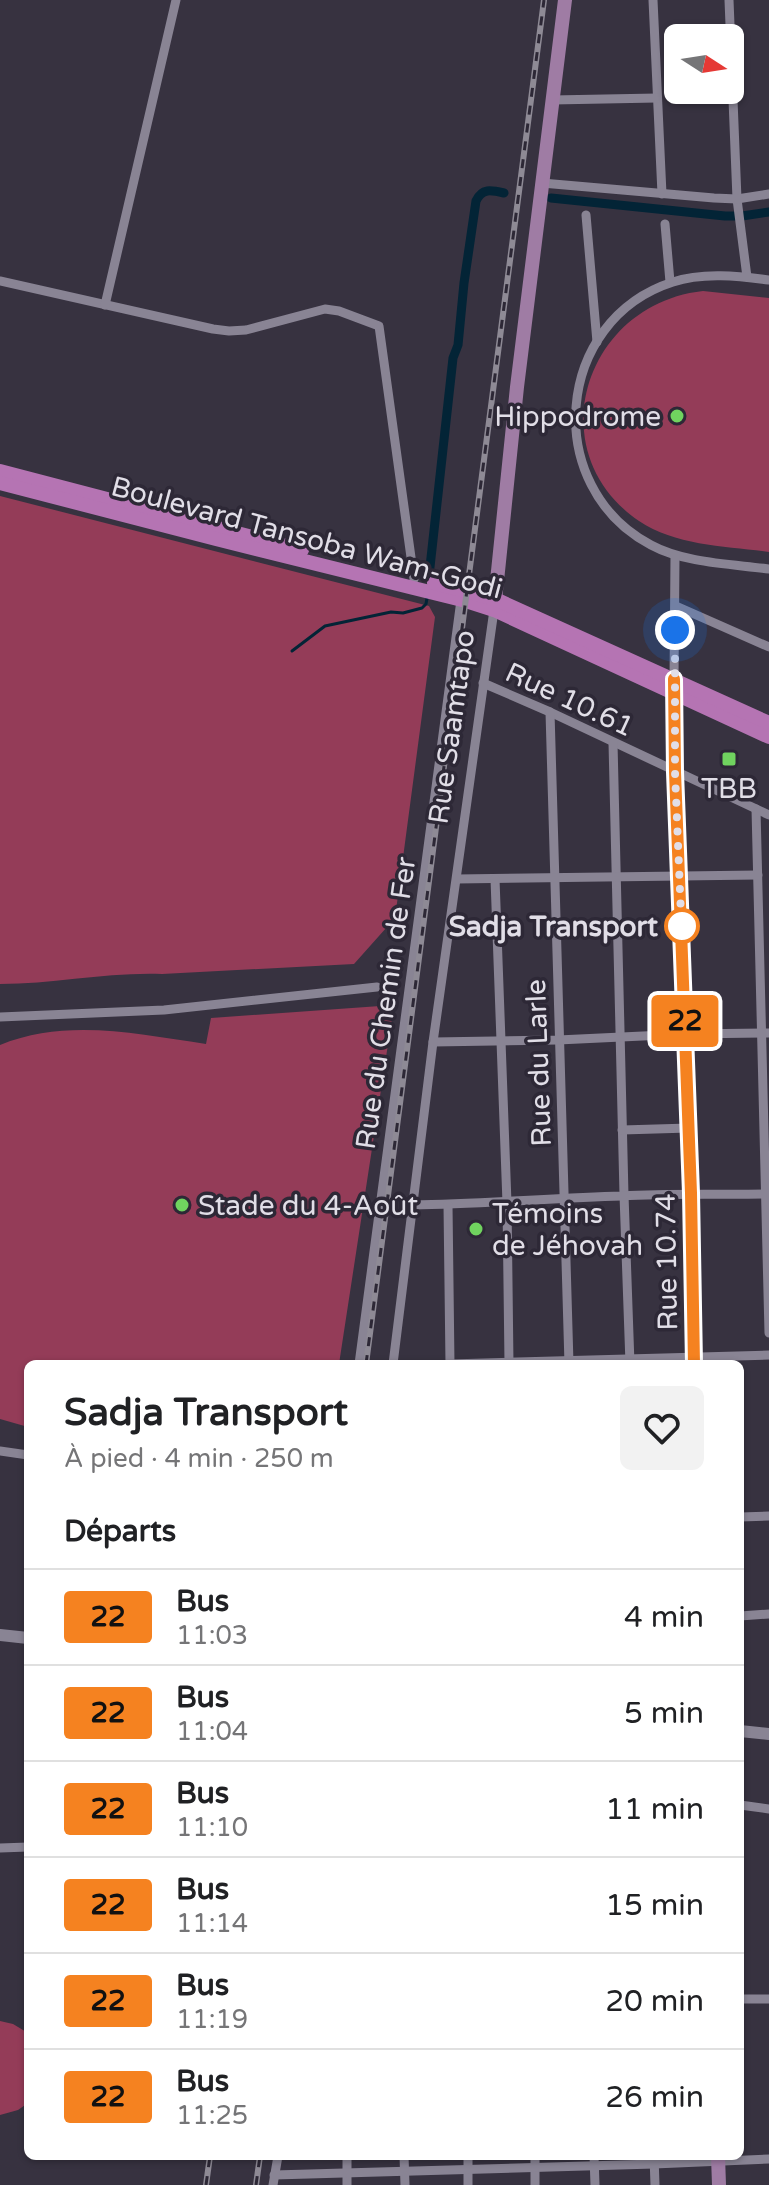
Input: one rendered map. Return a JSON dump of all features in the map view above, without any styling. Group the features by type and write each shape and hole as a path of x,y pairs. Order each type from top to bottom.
{"main road":[{"name":"Rue Saamtapo","path":"494,605 513,418 565,0"},
{"name":"Boulevard Tansoba Wam-Godi","path":"0,471 467,591 674,686 769,723"},
{"name":"Boulevard Tansoba Wam-Godi","path":"0,483 461,600 494,605"},
{"name":"Boulevard Tansoba Wam-Godi","path":"674,686 769,737"},
{"name":"Rue 10.74","path":"674,686 694,1360"},
{"path":"718,2160 719,2185"}],"street":[{"path":"105,305 176,0"},
{"path":"653,0 662,194"},
{"path":"729,0 737,199 747,277"},
{"path":"552,100 657,98"},
{"path":"542,183 737,199 769,194"},
{"path":"586,215 597,342"},
{"path":"665,224 670,282"},
{"path":"769,280 692,277 670,282 652,291 629,306 608,326 597,342 582,375 576,403 577,445 585,472 598,497 615,519 637,537 675,556 769,569"},
{"path":"0,281 229,331 246,330 325,309 379,326 414,579"},
{"path":"674,686 675,556"},
{"name":"Rue du Chemin de Fer","path":"360,1360 461,600"},
{"name":"Rue Saamtapo","path":"394,1360 433,1042 494,605"},
{"path":"676,606 769,647"},
{"name":"Rue 10.61","path":"483,683 769,815"},
{"name":"Rue du Larle","path":"550,712 568,1360"},
{"path":"613,743 630,1360"},
{"path":"756,809 765,1034 769,1333"},
{"path":"457,879 758,875"},
{"path":"495,879 507,1203 509,1360"},
{"path":"0,1017 164,1010 377,987"},
{"path":"0,1025 13,1017"},
{"path":"433,1042 765,1034"},
{"path":"622,1130 689,1128"},
{"path":"413,1205 507,1203 624,1195 767,1194"},
{"path":"448,1205 450,1360"},
{"path":"694,1360 769,1355"},
{"path":"0,1451 24,1454"},
{"path":"744,1517 769,1516"},
{"path":"744,1616 769,1614"},
{"path":"0,1635 24,1638"},
{"path":"744,1731 769,1734"},
{"path":"744,1806 769,1809"},
{"path":"0,1848 24,1847"},
{"path":"744,1999 769,1999"},
{"path":"744,2159 769,2159"},
{"path":"277,2160 274,2180 347,2172 654,2160 655,2185"},
{"path":"347,2160 347,2185"},
{"path":"404,2160 405,2185"},
{"path":"468,2160 468,2185"},
{"path":"535,2160 535,2185"},
{"path":"594,2161 595,2185"}],"shaded area":[{"name":"Hippodrome","path":"703,291 769,298 769,552 702,544 653,529 639,521 608,492 590,458 583,421 588,385 604,351 629,323 662,302"},
{"path":"0,496 429,606 435,617 395,918 354,964 0,984"},
{"name":"Stade du 4-Août","path":"394,1005 340,1360 24,1360 24,1426 0,1419 0,1045 25,1037 76,1030 128,1033 206,1044 211,1018"},
{"path":"0,2021 24,2031 24,2106 0,2115"}],"waterway":[{"path":"429,576 453,358 458,345 476,201 487,191 504,193"},
{"path":"551,198 725,216 769,212"},
{"path":"292,651 325,626 422,608 427,598"}],"railway":[{"path":"367,1360 544,0"},
{"path":"206,2185 209,2160"},
{"path":"256,2185 259,2160"}],"bus line":[{"name":"22","path":"674,679 694,1360"}],"place":[{"name":"Hippodrome","path":"677,416"},
{"name":"TBB","path":"729,759"},
{"name":"Sadja Transport","path":"682,926"},
{"name":"Stade du 4-Août","path":"182,1205"},
{"name":"Témoins de Jéhovah","path":"476,1229"}],"route":[{"path":"675,630 675,772 682,939 682,926"}]}
